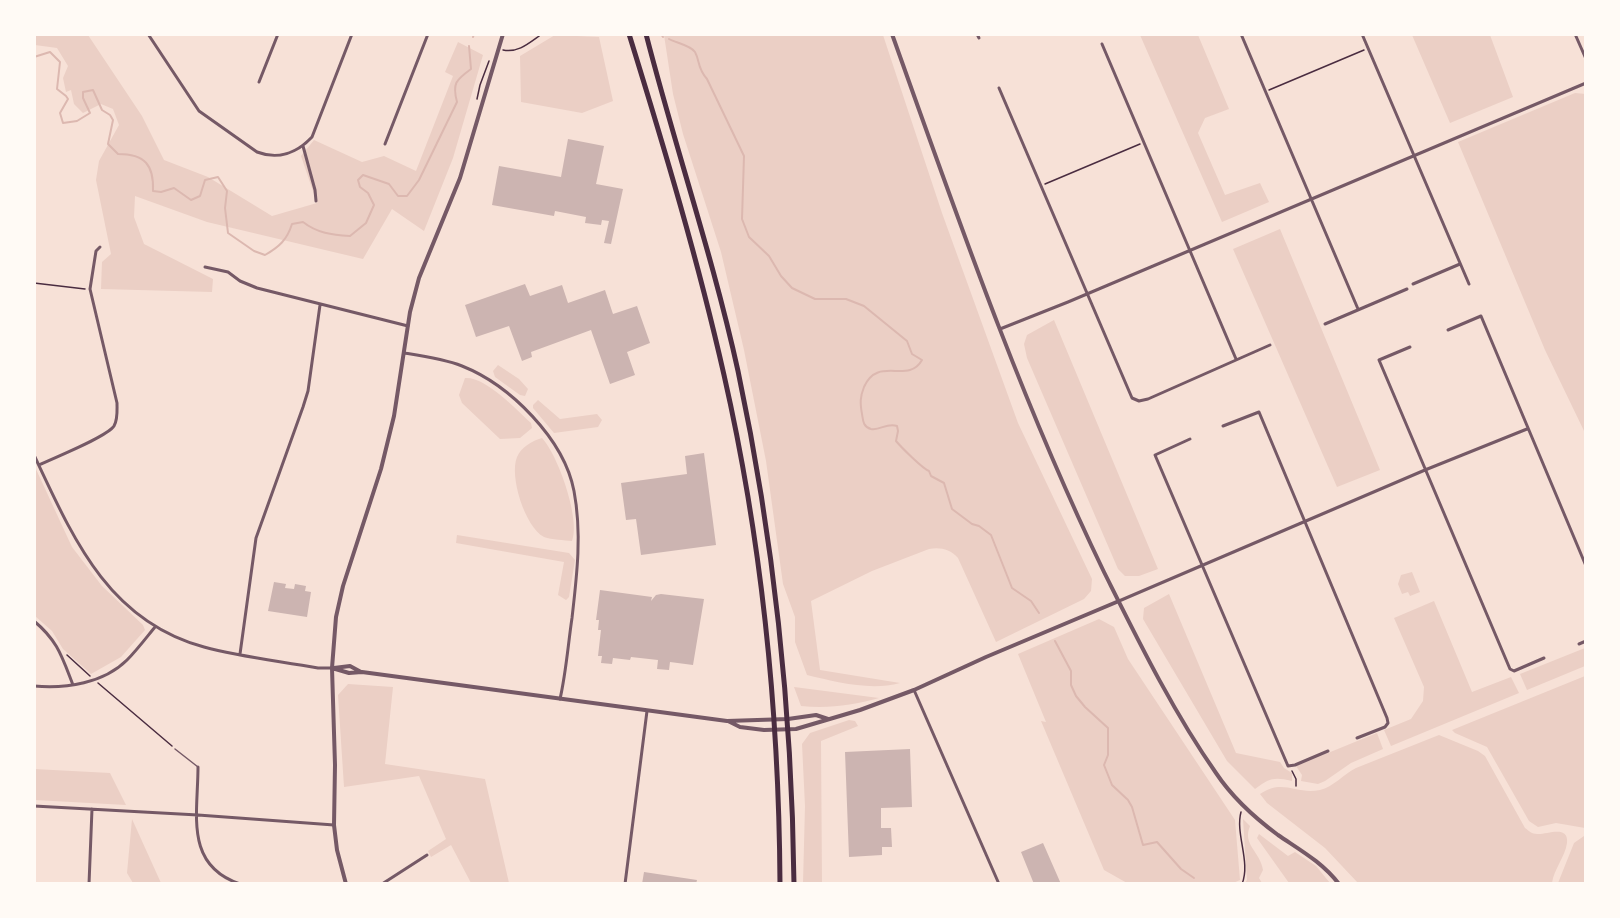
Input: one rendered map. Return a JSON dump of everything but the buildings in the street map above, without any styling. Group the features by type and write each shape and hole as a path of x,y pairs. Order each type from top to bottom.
{"main road":[{"path":"629,34 693,249 725,376 744,477 759,575 774,720 780,884"},
{"path":"646,34 709,256 737,370 765,514 788,719 794,884"}],"street":[{"path":"148,34 205,117 257,152 279,157 303,146 312,137 352,34"},
{"path":"259,82 278,34"},
{"path":"385,144 428,34"},
{"path":"346,884 337,850 334,825 332,668 336,617 343,585 381,469 394,416 408,326 419,278 457,186 503,34"},
{"path":"892,34 999,329 1074,508 1165,691 1210,764 1232,793 1277,834 1316,861 1339,884"},
{"path":"1241,34 1358,309"},
{"path":"1362,34 1469,284"},
{"path":"1575,34 1586,59"},
{"path":"1102,44 1236,359"},
{"path":"999,329 1586,83"},
{"path":"999,88 1134,400 1148,399 1270,345"},
{"path":"303,146 316,201"},
{"path":"39,465 113,429 117,420 117,403 90,289 96,251 100,246"},
{"path":"1413,284 1460,264"},
{"path":"205,267 228,272 240,281 257,288 408,326"},
{"path":"1325,324 1407,289"},
{"path":"240,654 256,538 308,391 320,305"},
{"path":"1448,330 1481,316 1586,566"},
{"path":"1410,347 1379,360 1510,669 1514,671 1544,658"},
{"path":"404,353 431,357 462,366 503,390 542,427 564,463 574,489 579,522 579,550 560,699"},
{"path":"1223,426 1259,412 1387,718 1388,723 1385,727 1357,738"},
{"path":"727,721 740,727 764,730 788,729 809,726 828,718 860,710 914,690 986,657 1425,470 1527,429"},
{"path":"1190,439 1155,455 1288,766 1328,751"},
{"path":"34,455 73,536 106,585 155,627 204,647 318,668 350,666 362,672 727,721 774,720 816,715 828,718"},
{"path":"34,621 49,633 59,649 73,685"},
{"path":"34,686 54,688 94,680 126,662 155,627"},
{"path":"1579,644 1586,641"},
{"path":"914,690 999,884"},
{"path":"625,884 647,711"},
{"path":"198,767 196,828 198,840 211,865 225,878 240,884"},
{"path":"34,806 334,825"},
{"path":"89,884 92,809"},
{"path":"382,884 427,855"}],"lane":[{"path":"175,749 198,767"}],"path":[{"path":"499,49 515,51 542,34"},
{"path":"1265,91 1368,48"},
{"path":"1041,185 1144,142"},
{"path":"34,283 90,289"},
{"path":"59,649 175,749"},
{"path":"1288,766 1295,774 1296,786"},
{"path":"1242,884 1245,874 1240,813 1245,807"}],"shaded area":[{"path":"35,35 88,35 142,116 164,160 208,177 272,216 317,203 301,156 314,140 362,162 384,156 416,171 453,76 445,72 458,42 483,55 453,158 424,231 392,209 363,259 207,222 135,196 134,217 144,244 213,279 212,292 101,289 102,262 111,254 96,180 99,161 119,125 113,109 101,104 83,113 74,104 71,90 66,92 63,78 68,66 57,48 35,45"},
{"path":"555,35 599,37 613,101 582,113 521,102 520,56"},
{"path":"664,35 883,35 942,213 1018,423 1092,579 1091,591 1084,599 996,642 958,558 945,549 929,549 872,571 811,601 820,670 900,683 865,686 807,675 795,642 795,617 783,584 766,461 744,350 721,252 683,134 673,94"},
{"path":"1140,35 1198,35 1229,109 1205,118 1198,133 1225,195 1260,183 1269,202 1222,222"},
{"path":"1412,35 1490,35 1513,97 1450,123"},
{"path":"1575,93 1586,94 1585,433 1545,350 1458,142"},
{"path":"1280,229 1380,470 1337,487 1233,249"},
{"path":"1054,320 1158,569 1139,576 1125,576 1118,569 1027,358 1024,344 1027,335"},
{"path":"498,365 519,379 528,389 525,396 520,395 495,377 493,371"},
{"path":"465,378 482,382 491,388 531,423 532,428 520,438 500,439 462,403 459,395"},
{"path":"538,400 560,419 597,414 602,420 598,427 554,433 533,408"},
{"path":"542,438 555,458 571,504 574,531 572,541 544,537 531,523 520,500 515,476 517,457 527,445"},
{"path":"35,467 72,547 102,586 143,625 145,630 121,657 91,674 63,649 52,631 35,616"},
{"path":"457,535 569,553 575,560 569,597 566,600 558,595 564,562 456,543"},
{"path":"1412,572 1420,592 1410,596 1408,592 1402,594 1398,584 1401,575"},
{"path":"1169,594 1236,753 1280,762 1292,773 1292,781 1272,779 1255,789 1227,761 1143,619 1144,608"},
{"path":"1434,601 1472,692 1511,677 1519,693 1391,746 1384,730 1411,719 1423,701 1424,687 1394,618"},
{"path":"1099,619 1114,627 1128,659 1235,820 1240,880 1231,884 1127,883 1104,870 1041,721 1046,722 1018,654"},
{"path":"1585,648 1585,666 1527,690 1520,674"},
{"path":"1585,676 1585,828 1556,823 1538,827 1529,821 1487,747 1452,730"},
{"path":"348,684 393,687 385,764 485,779 509,883 471,883 451,845 431,857 428,851 446,839 419,776 344,787 338,695"},
{"path":"794,687 879,698 841,706 801,706"},
{"path":"849,720 855,721 858,726 821,741 822,883 803,883 805,806 802,744 810,733"},
{"path":"1377,733 1383,749 1351,763 1318,784 1301,781 1302,775 1296,766"},
{"path":"1439,735 1485,756 1525,828 1535,834 1561,832 1567,837 1566,848 1552,883 1358,883 1325,848 1267,803 1260,794 1276,787 1320,790 1356,768"},
{"path":"34,769 110,773 126,805 35,800"},
{"path":"132,819 161,883 133,883 127,873"},
{"path":"1243,819 1250,826 1248,838 1261,863 1263,870 1259,878 1262,883 1245,883 1247,880"},
{"path":"1259,834 1288,856 1295,852 1316,866 1330,883 1289,883 1257,838"},
{"path":"1586,836 1585,883 1558,883 1574,843"}],"waterway":[{"path":"669,39 695,52 744,156 742,219 749,237 769,256 781,276 792,288 815,299 846,299 864,306 907,341 912,354 922,360 916,367 909,370 885,371 870,378 864,387 861,400 865,425 874,429 890,425 897,426 896,441 929,471 931,476 944,483 952,509 991,535 1012,588 1031,601 1039,613"},
{"path":"34,57 50,52 60,62 57,89 68,99 60,113 63,123 77,121 90,113 83,98 83,92 93,90 102,110 113,120 108,144 118,154 135,156 146,163 152,174 153,191 161,192 174,188 191,200 200,196 205,180 218,177 227,191 225,208 228,233 254,251 265,255 282,242 292,224 303,222 325,233 350,236 366,223 374,205 368,193 360,187 358,180 363,175 389,184 398,196 407,196 419,180 457,102 455,90 457,82 471,69 469,46"},
{"path":"1055,641 1071,671 1071,685 1076,696 1108,728 1108,755 1104,765 1112,785 1132,807 1143,845 1157,842 1181,869 1194,878"}]}
